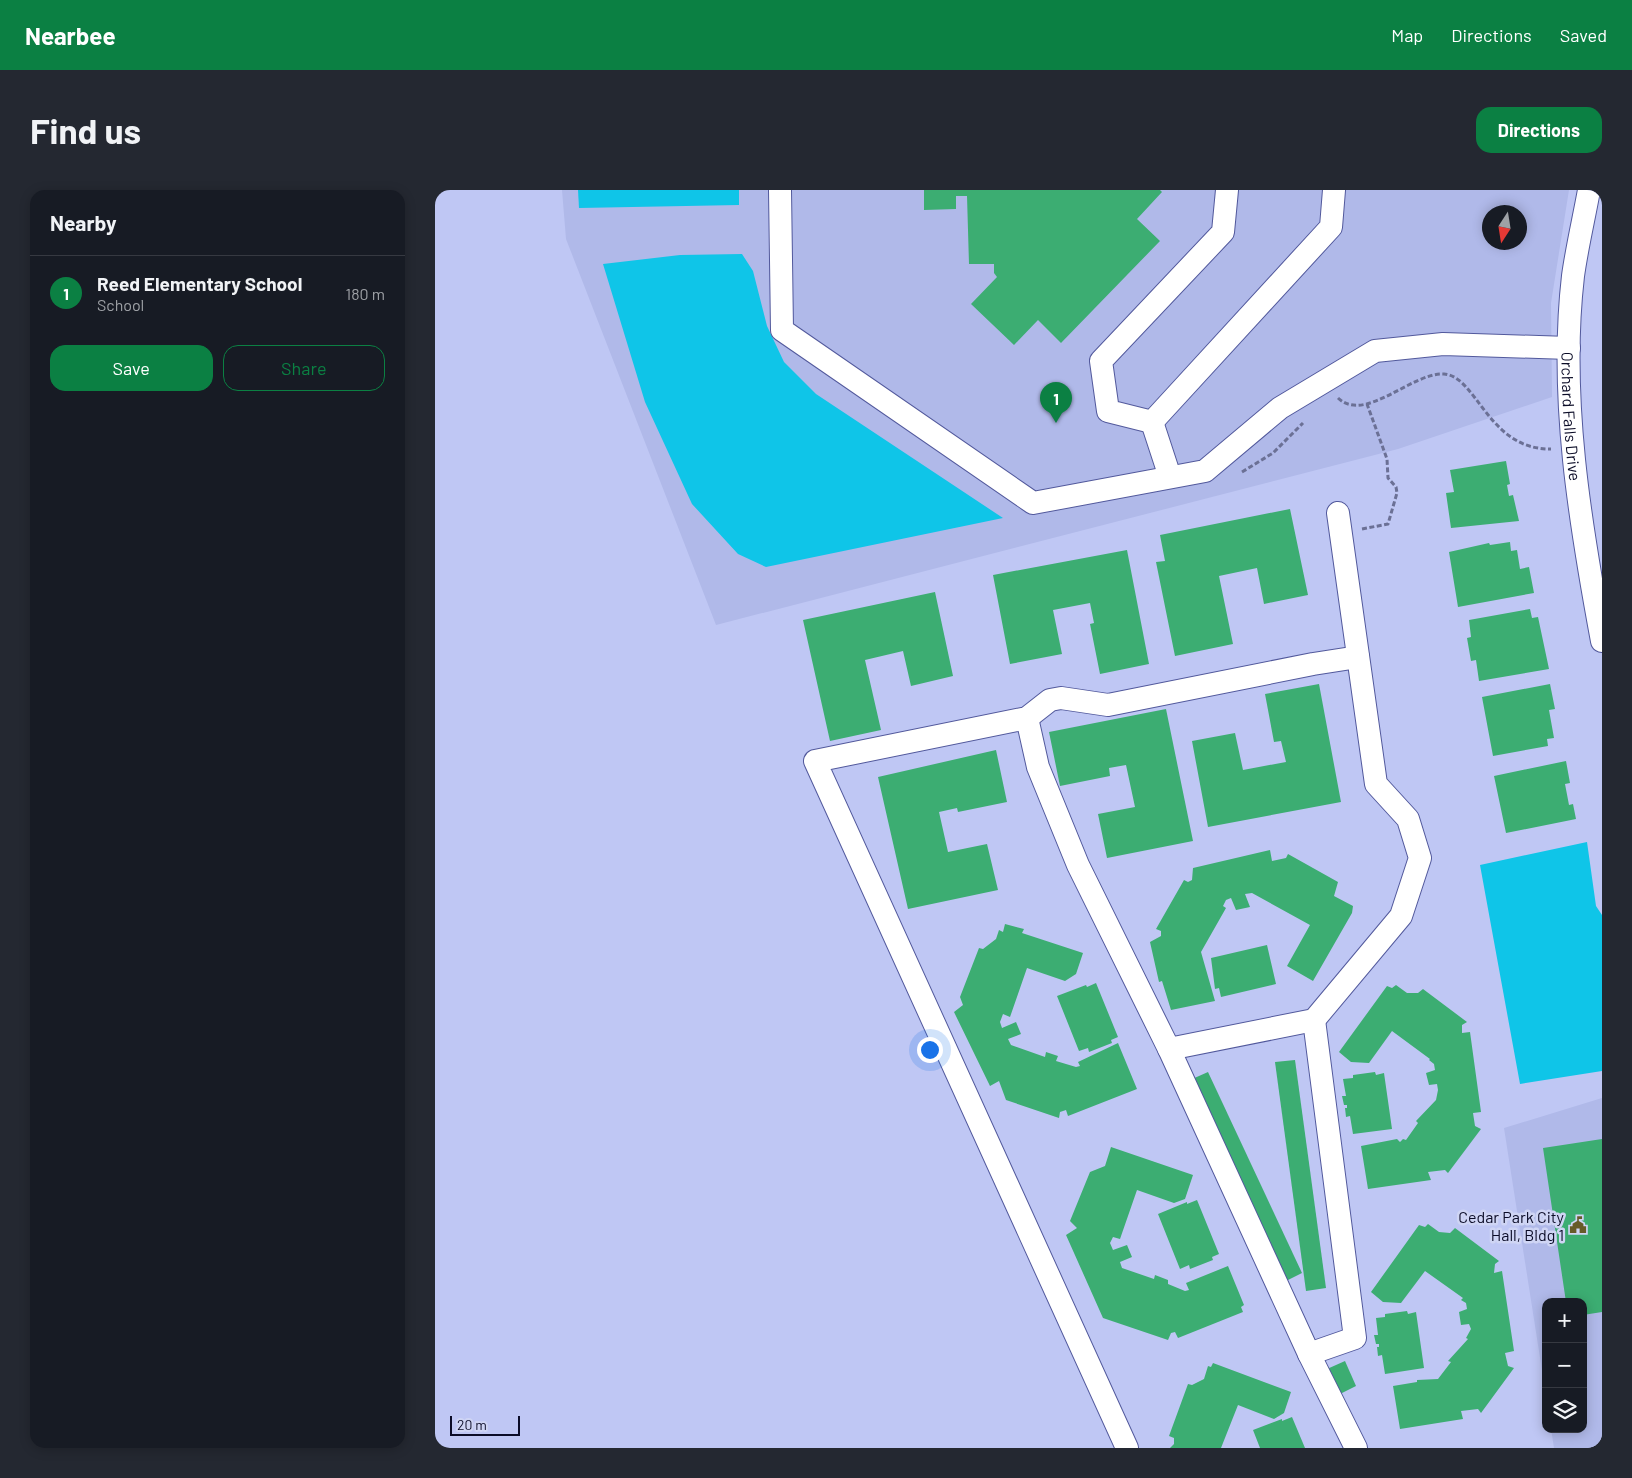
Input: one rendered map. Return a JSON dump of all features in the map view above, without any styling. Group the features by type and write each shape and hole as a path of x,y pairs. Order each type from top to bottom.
{"street":[{"path":"781,190 783,330 1033,503 1205,471 1280,408 1375,351 1443,344 1569,348"},
{"path":"1152,422 1108,411 1101,361 1223,232 1227,190"},
{"path":"1152,422 1331,227 1334,190"},
{"name":"Orchard Falls Drive","path":"1589,190 1573,276 1569,348 1571,428 1594,557 1602,642"},
{"path":"1152,422 1170,477"},
{"path":"1169,1048 1314,1020 1401,916 1420,858 1408,819 1376,784 1339,522"},
{"path":"1127,1448 815,761 1027,718 1050,700 1061,698 1108,705 1313,664 1358,657"},
{"path":"1027,718 1038,767 1078,864 1169,1048 1309,1354 1356,1448"},
{"path":"1309,1354 1355,1338 1314,1020"}],"path":[{"path":"1335,396 1349,405 1367,404 1421,380 1437,374 1446,374 1459,382 1503,432 1515,441 1531,448 1557,448"},
{"path":"1339,522 1387,524 1397,494 1396,487 1387,478 1387,459 1367,404"},
{"path":"1233,476 1273,453 1308,418"}],"shaded area":[{"path":"562,190 1569,190 1551,303 1552,397 1398,449 716,625 566,239"},
{"path":"578,190 739,190 739,205 579,208"},
{"path":"742,254 753,271 767,326 784,362 816,394 1003,518 766,567 738,554 692,504 645,402 603,264 680,255"},
{"path":"1587,842 1596,906 1602,915 1602,1071 1520,1084 1480,865"},
{"path":"1602,1098 1602,1448 1554,1448 1552,1433 1587,1433 1587,1298 1542,1298 1542,1370 1504,1128"}],"building":[{"path":"924,190 1160,190 1162,192 1137,219 1160,241 1061,343 1038,320 1014,345 971,304 997,277 994,273 994,264 969,264 967,196 956,196 956,209 924,210"},
{"path":"1506,461 1510,484 1507,485 1509,496 1513,495 1519,521 1451,528 1446,493 1454,492 1450,470"},
{"path":"1290,509 1308,595 1264,604 1257,568 1219,576 1233,644 1175,656 1156,562 1165,561 1160,535"},
{"path":"1510,542 1511,551 1517,550 1520,569 1529,567 1534,593 1458,607 1449,552 1489,543 1490,545"},
{"path":"1127,550 1149,664 1100,674 1090,624 1094,623 1090,603 1053,610 1062,654 1010,664 993,575"},
{"path":"935,592 953,676 911,686 903,651 865,660 881,730 830,741 803,620"},
{"path":"1530,609 1532,618 1538,617 1549,669 1479,681 1476,660 1471,661 1467,638 1471,637 1469,620"},
{"path":"1319,684 1341,802 1208,827 1192,741 1235,733 1243,770 1286,762 1281,741 1274,742 1265,694"},
{"path":"1550,684 1555,709 1549,710 1554,738 1547,739 1548,746 1493,756 1482,697"},
{"path":"1166,709 1193,841 1107,858 1098,814 1135,807 1126,765 1109,768 1110,776 1060,786 1049,732"},
{"path":"996,750 1007,802 958,812 957,808 939,812 948,852 987,844 998,890 908,909 878,777"},
{"path":"1566,761 1570,783 1565,784 1569,805 1573,804 1576,819 1506,833 1494,776"},
{"path":"1270,850 1272,861 1286,858 1288,854 1338,882 1334,896 1353,906 1352,913 1313,981 1287,966 1310,925 1252,893 1245,894 1250,907 1236,910 1231,898 1226,900 1223,906 1226,908 1201,952 1215,1001 1171,1010 1162,981 1159,982 1150,942 1161,936 1161,931 1156,929 1184,880 1188,882 1192,880 1193,868"},
{"path":"1005,924 1024,929 1022,933 1083,953 1076,974 1065,981 1027,968 1010,1017 1003,1014 1000,1022 1002,1028 1016,1022 1021,1034 1008,1039 1011,1045 1045,1057 1046,1052 1058,1056 1056,1061 1076,1067 1080,1066 1078,1062 1118,1043 1137,1089 1068,1116 1066,1110 1060,1112 1059,1118 1006,1100 999,1081 990,1086 954,1012 963,1005 960,997 979,948 983,949 996,939 999,930 1003,932"},
{"path":"1267,945 1276,984 1221,997 1219,988 1215,989 1211,958"},
{"path":"1096,983 1118,1037 1111,1040 1112,1043 1089,1052 1088,1048 1079,1051 1057,996"},
{"path":"1396,985 1407,993 1418,993 1423,989 1467,1022 1462,1025 1462,1033 1470,1032 1481,1112 1473,1113 1475,1126 1481,1129 1448,1173 1445,1170 1428,1172 1431,1180 1368,1189 1361,1146 1397,1139 1400,1142 1403,1139 1406,1140 1418,1123 1416,1121 1436,1100 1438,1090 1437,1084 1429,1085 1426,1073 1435,1070 1434,1064 1392,1031 1369,1063 1351,1062 1339,1052 1387,986 1392,988"},
{"path":"1295,1060 1326,1288 1306,1291 1275,1062"},
{"path":"1208,1072 1302,1273 1284,1282 1190,1080"},
{"path":"1375,1072 1376,1075 1384,1073 1392,1129 1353,1134 1350,1116 1346,1117 1345,1108 1347,1108 1347,1105 1344,1105 1342,1096 1346,1096 1343,1079 1353,1078 1353,1075"},
{"name":"Cedar Park City Hall, Bldg 1","path":"1602,1139 1602,1312 1587,1314 1587,1298 1565,1298 1543,1148"},
{"path":"1111,1147 1193,1175 1185,1199 1174,1203 1137,1190 1120,1239 1113,1237 1110,1243 1113,1250 1127,1245 1132,1257 1120,1262 1122,1268 1154,1279 1155,1275 1168,1280 1168,1284 1185,1291 1189,1290 1186,1283 1228,1266 1244,1305 1241,1307 1243,1312 1178,1338 1175,1332 1171,1333 1168,1340 1103,1318 1066,1235 1077,1228 1070,1221 1090,1172 1105,1166"},
{"path":"1197,1200 1219,1254 1212,1257 1213,1260 1190,1269 1189,1265 1180,1269 1158,1214"},
{"path":"1428,1224 1439,1232 1450,1233 1455,1228 1499,1261 1495,1264 1494,1273 1502,1271 1514,1351 1505,1353 1508,1366 1514,1368 1481,1413 1478,1409 1461,1411 1463,1419 1400,1429 1393,1386 1417,1382 1417,1380 1438,1379 1451,1362 1448,1361 1468,1339 1466,1338 1471,1329 1469,1324 1461,1325 1459,1312 1467,1309 1466,1303 1461,1300 1463,1298 1425,1271 1401,1303 1383,1302 1371,1292 1419,1225 1425,1227"},
{"path":"1407,1311 1408,1314 1416,1312 1424,1368 1385,1374 1382,1355 1378,1356 1377,1347 1379,1347 1379,1344 1376,1344 1374,1335 1378,1335 1376,1318 1385,1317 1385,1314"},
{"path":"1345,1361 1356,1386 1338,1395 1327,1369"},
{"path":"1213,1363 1291,1392 1284,1413 1274,1419 1238,1405 1221,1448 1170,1448 1174,1444 1174,1438 1169,1436 1188,1384 1192,1385 1204,1379 1208,1366 1211,1367"},
{"path":"1292,1417 1305,1448 1260,1448 1253,1430"}],"place":[{"name":"Reed Elementary School","path":"1056,423"},
{"name":"Cedar Park City Hall, Bldg 1","path":"1578,1225"}]}
